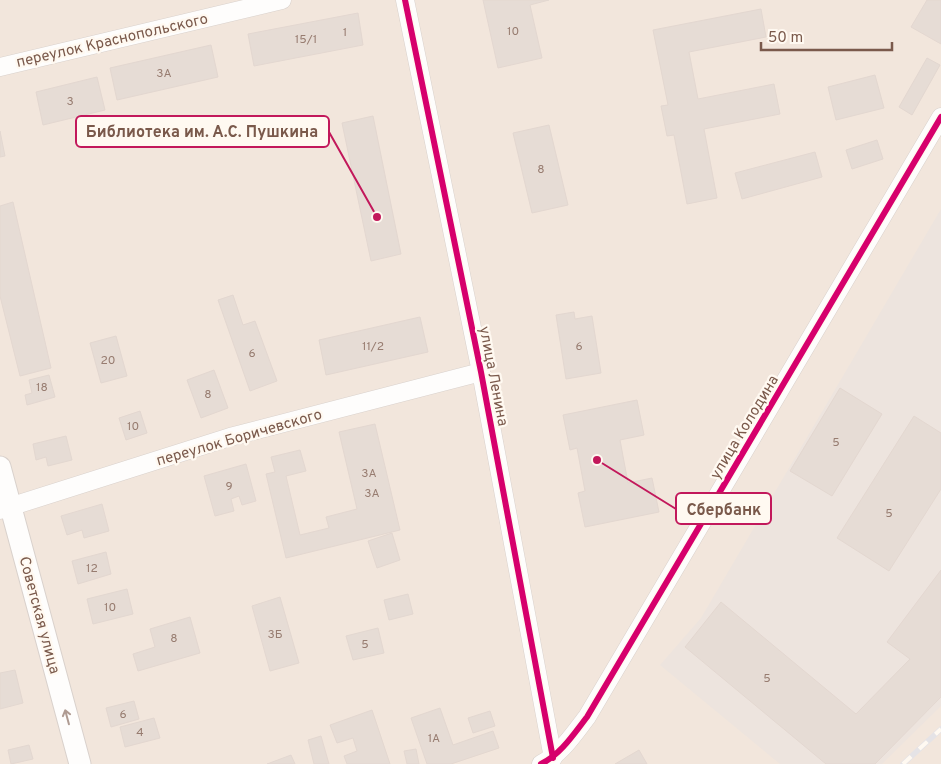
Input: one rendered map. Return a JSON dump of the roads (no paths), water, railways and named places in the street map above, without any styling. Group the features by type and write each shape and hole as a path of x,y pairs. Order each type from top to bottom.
{"street":[{"name":"переулок Краснопольского","path":"0,67 282,0"},
{"name":"улица Ленина","path":"405,0 481,372 547,761"},
{"name":"улица Колодина","path":"547,761 570,740 587,717 941,117"},
{"name":"переулок Боричевского","path":"5,508 230,437 481,372"},
{"name":"Советская улица","path":"0,466 5,508 80,764"}],"railway":[{"path":"903,764 941,729"}],"place":[{"name":"Библиотека им. А.С. Пушкина","path":"377,217"},
{"name":"Сбербанк","path":"597,460"}]}
